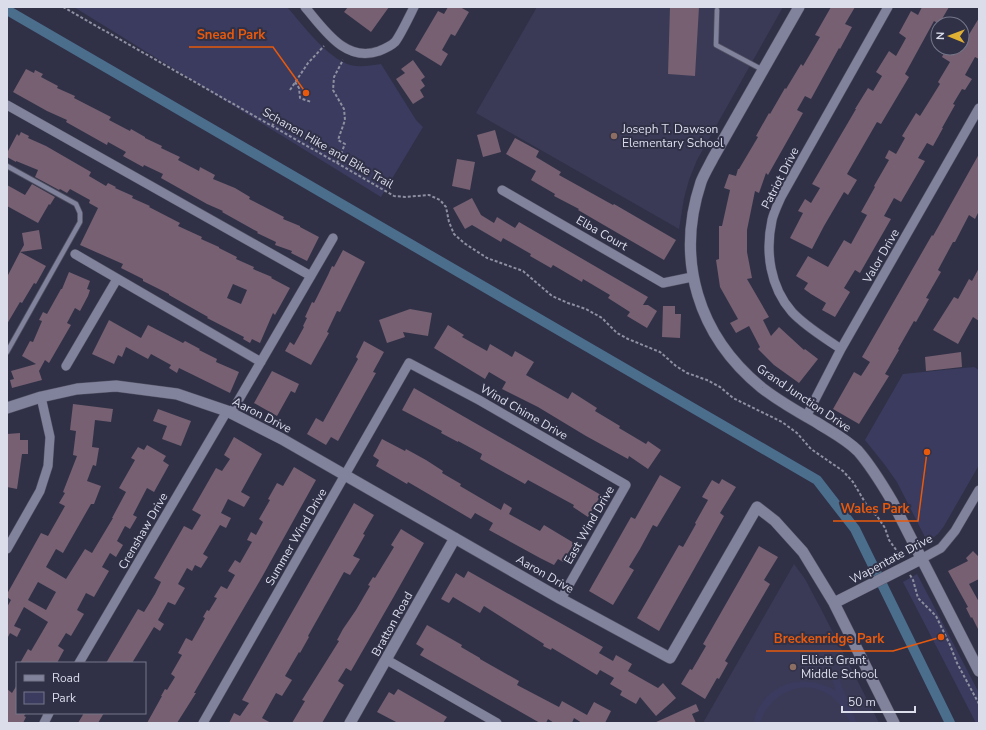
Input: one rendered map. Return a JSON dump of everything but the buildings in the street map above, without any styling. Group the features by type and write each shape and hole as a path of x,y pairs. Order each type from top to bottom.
{"street":[{"path":"305,7 331,36 346,49 359,54 371,54 382,50 395,42 414,7"},
{"name":"Grand Junction Drive","path":"799,7 713,158 702,181 695,204 692,227 692,277 698,299 706,318 730,357 763,389 806,417 838,435 857,451 880,480 979,671"},
{"name":"Patriot Drive","path":"842,349 809,327 792,313 779,294 770,269 768,241 772,218 781,197 888,7"},
{"path":"7,105 311,276"},
{"name":"Valor Drive","path":"806,417 842,349 979,108"},
{"name":"Elba Court","path":"502,190 663,283 692,277"},
{"name":"Crenshaw Drive","path":"80,662 229,412 261,362 332,238"},
{"path":"75,254 261,362"},
{"path":"66,366 117,279"},
{"name":"Summer Wind Drive","path":"203,723 409,363"},
{"name":"Wind Chime Drive","path":"409,363 479,400 626,485"},
{"name":"Aaron Drive","path":"7,408 41,397 77,389 116,386 177,394 229,412 282,440 670,658 757,506 775,521 803,552 834,603 894,723"},
{"path":"7,549 40,491 48,466 50,437 41,397"},
{"name":"East Wind Drive","path":"561,598 626,485"},
{"name":"Wapentate Drive","path":"834,603 941,548 955,531 979,490"},
{"name":"Bratton Road","path":"350,723 455,538"},
{"path":"387,660 497,723"},
{"path":"44,723 48,714"}],"lane":[{"path":"716,10 716,45 763,70"},
{"path":"7,166 76,204 80,213 80,222 7,352"}],"path":[{"name":"Schanen Hike and Bike Trail","path":"64,7 394,196 405,197 429,195 440,200 446,207 449,222 454,234 464,243 487,258 523,271 552,296 586,309 602,318 622,336 660,352 688,374 708,380 720,387 733,398 782,422 797,433 811,449 843,471 853,482 869,509 885,528 902,569 913,580 918,598 936,616 957,663 979,704"},
{"path":"290,90 308,63 324,46"},
{"path":"337,163 345,144 338,140 345,120 344,109 333,90 334,77 343,60"},
{"path":"295,82 299,88 300,98 311,102"},
{"path":"272,126 278,116"}],"shaded area":[{"name":"Joseph T. Dawson Elementary School","path":"537,7 783,7 697,160 684,198 679,229 476,113"},
{"name":"Elliott Grant Middle School","path":"794,564 805,579 879,723 703,723"}],"green space":[{"path":"74,7 287,7 309,33 327,51 337,58 347,64 356,66 381,64 416,120 423,127 381,197"},
{"path":"974,367 979,370 979,465 944,526 938,534 930,540 926,539 897,482 865,440 903,374"},
{"path":"917,574 979,693 979,723 976,723 903,582"},
{"path":"837,674 857,723 850,723 847,715 839,704 829,695 818,689 806,688 795,689 784,694 774,701 766,711 760,723 753,723 758,709 766,698 775,690 786,684 811,682 823,685 836,691 831,676"}],"waterway":[{"path":"7,10 817,480 855,529 950,723"}],"place":[{"name":"Snead Park","path":"306,93"},
{"name":"Joseph T. Dawson Elementary School","path":"614,136"},
{"name":"Wales Park","path":"927,452"},
{"name":"Breckenridge Park","path":"941,637"},
{"name":"Elliott Grant Middle School","path":"793,667"}]}
